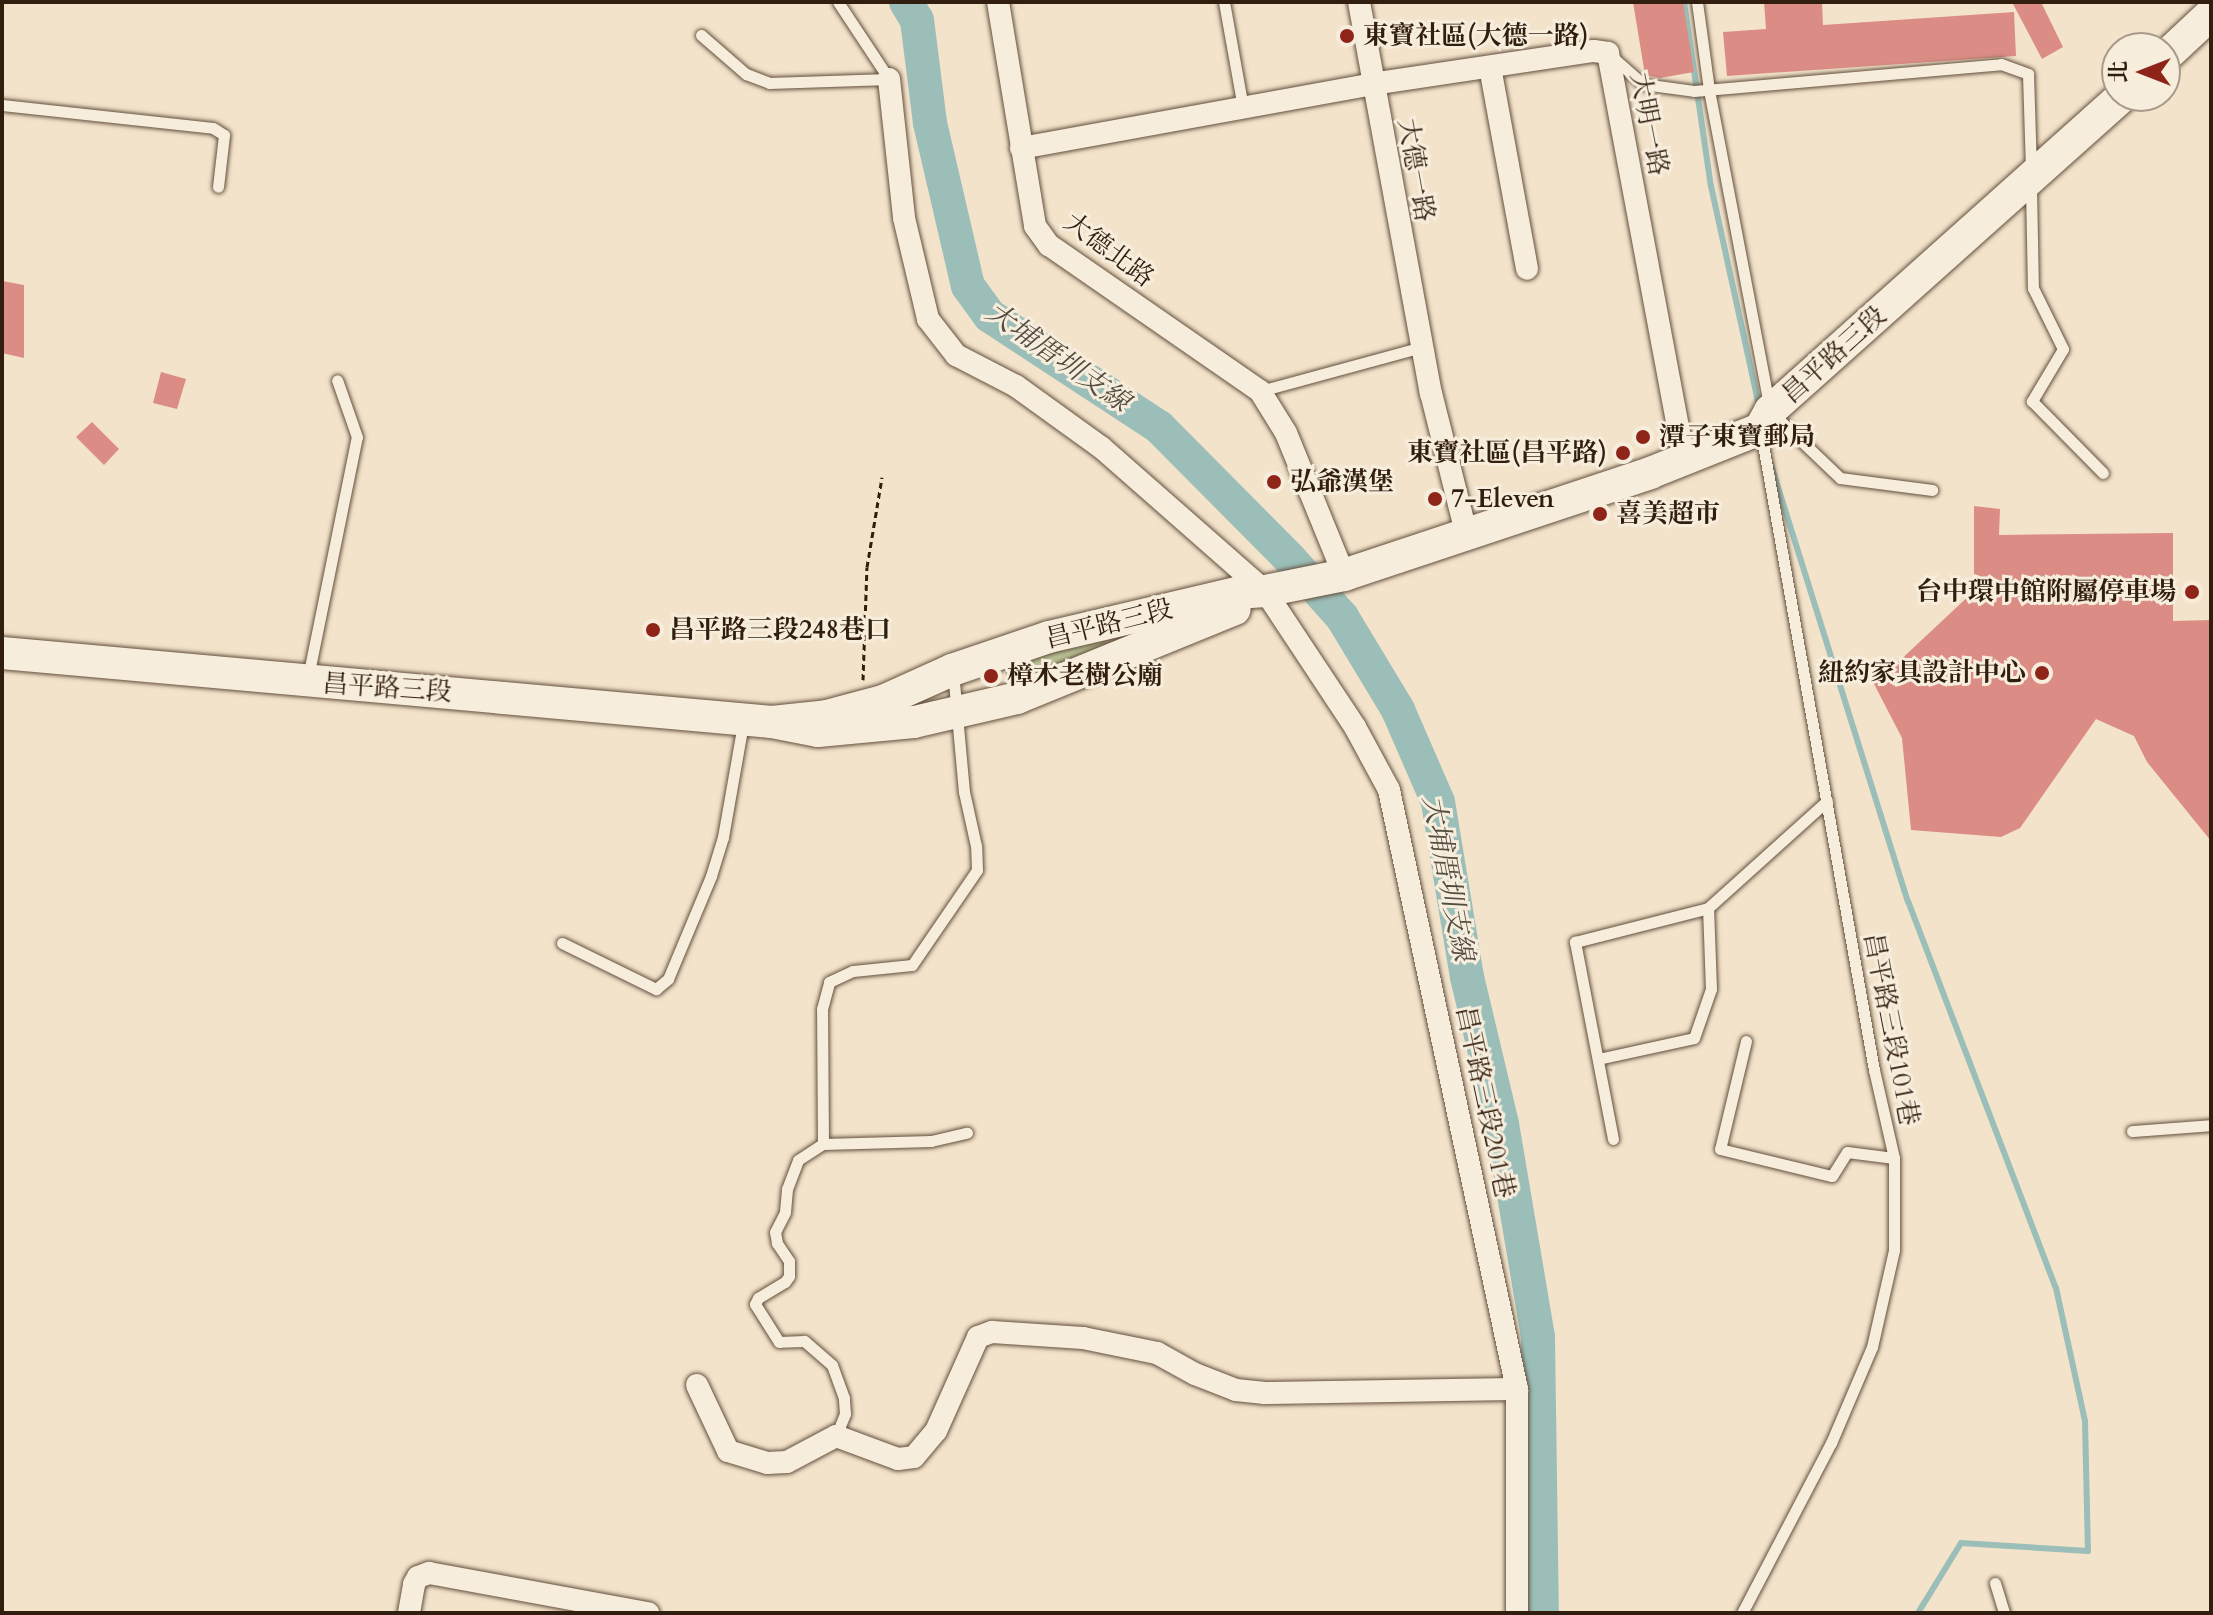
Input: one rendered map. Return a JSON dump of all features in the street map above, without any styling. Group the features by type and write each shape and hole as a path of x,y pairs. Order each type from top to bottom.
{"street":[{"name":"大德北路","path":"998,2 1035,226 1049,245 1260,391"},
{"name":"大德一路","path":"1359,2 1422,347 1467,536"},
{"path":"2181,42 2211,14"},
{"name":"大明一路","path":"1021,148 1372,84 1594,51 1608,53 1684,461"},
{"path":"1490,67 1527,269"},
{"name":"昌平路三段201巷","path":"889,79 904,218 928,319 956,355 1016,386 1102,448 1265,591 1355,727 1389,790 1517,1389 1517,1613"},
{"name":"昌平路三段","path":"758,721 827,716 903,693 952,670 1049,637 1237,593 1265,591 1344,575 1684,461 1765,420 2105,112"},
{"path":"1260,391 1286,433 1344,575"},
{"name":"昌平路三段","path":"2,653 758,721 818,731 865,729 914,722 1017,698 1239,607 1265,591"},
{"path":"697,1385 728,1451 767,1463 787,1462 836,1436 898,1459 914,1457 936,1431 978,1337 992,1332 1083,1338 1157,1353 1195,1374 1236,1390 1265,1393 1517,1389"},
{"path":"409,1613 414,1584 418,1577 429,1573 648,1613"}],"lane":[{"path":"838,2 889,79"},
{"path":"1224,2 1243,108"},
{"name":"昌平路三段101巷","path":"1697,2 1827,801 1874,1070 1894,1158 1894,1250 1872,1347 1831,1443 1742,1613"},
{"path":"701,35 746,74 769,83 889,79"},
{"path":"1608,53 1643,84 1709,90 2001,64 2028,74 2033,288 2063,349 2032,401 2103,473"},
{"path":"2,105 213,128 224,135 218,187"},
{"path":"1260,391 1422,347"},
{"path":"307,682 357,437 337,380"},
{"path":"1765,420 1840,478 1932,490"},
{"path":"823,1144 822,1009 829,982 853,971 912,965 977,870 952,670"},
{"path":"562,943 656,989 668,979 711,876 758,721"},
{"path":"1613,1139 1575,942 1708,908 1827,801"},
{"path":"1598,1059 1694,1038 1711,989 1708,908"},
{"path":"1746,1041 1720,1149 1832,1176 1847,1152 1894,1158"},
{"path":"2132,1131 2211,1125"},
{"path":"836,1436 845,1414 844,1398 832,1365 804,1341 779,1342 755,1304 758,1298 785,1282 789,1276 789,1261 777,1243 775,1232 785,1212 787,1189 798,1160 823,1144 931,1141 967,1133"},
{"path":"1995,1583 2004,1613"}],"path":[{"path":"862,707 867,567 882,477"}],"green space":[{"path":"1103,641 1110,645 1010,692 1003,663"}],"building":[{"path":"1633,2 1683,2 1694,72 1660,78 1645,75"},
{"path":"1764,2 1822,2 1823,25 2014,12 2016,56 1727,76 1723,32 1766,29"},
{"path":"2012,2 2041,2 2063,47 2042,59"},
{"path":"2,281 24,285 24,358 2,353"},
{"path":"161,372 186,379 177,409 153,403"},
{"path":"92,422 119,449 104,465 76,437"},
{"name":"紐約家具設計中心","path":"1974,506 2000,509 1999,535 2173,533 2173,621 2211,620 2211,841 2147,762 2134,736 2096,719 2020,828 2001,837 1911,830 1902,738 1873,682 1874,662 1895,665 1974,591"}],"waterway":[{"name":"大埔厝圳支線","path":"906,2 917,20 930,123 968,286 990,316 1159,427 1290,559 1342,617 1398,710 1438,802 1467,977 1502,1124 1538,1337 1542,1613"},
{"path":"1684,2 1711,186 1759,407"},
{"path":"1771,465 1908,901 2056,1288 2085,1421 2088,1551 1961,1543 1918,1613"}],"place":[{"name":"東寶社區(大德一路)","path":"1347,36"},
{"name":"潭子東寶郵局","path":"1643,437"},
{"name":"東寶社區(昌平路)","path":"1623,453"},
{"name":"弘爺漢堡","path":"1274,482"},
{"name":"7-Eleven","path":"1435,499"},
{"name":"喜美超市","path":"1600,514"},
{"name":"台中環中館附屬停車場","path":"2192,592"},
{"name":"昌平路三段248巷口","path":"653,630"},
{"name":"紐約家具設計中心","path":"2042,673"},
{"name":"樟木老樹公廟","path":"991,676"}]}
